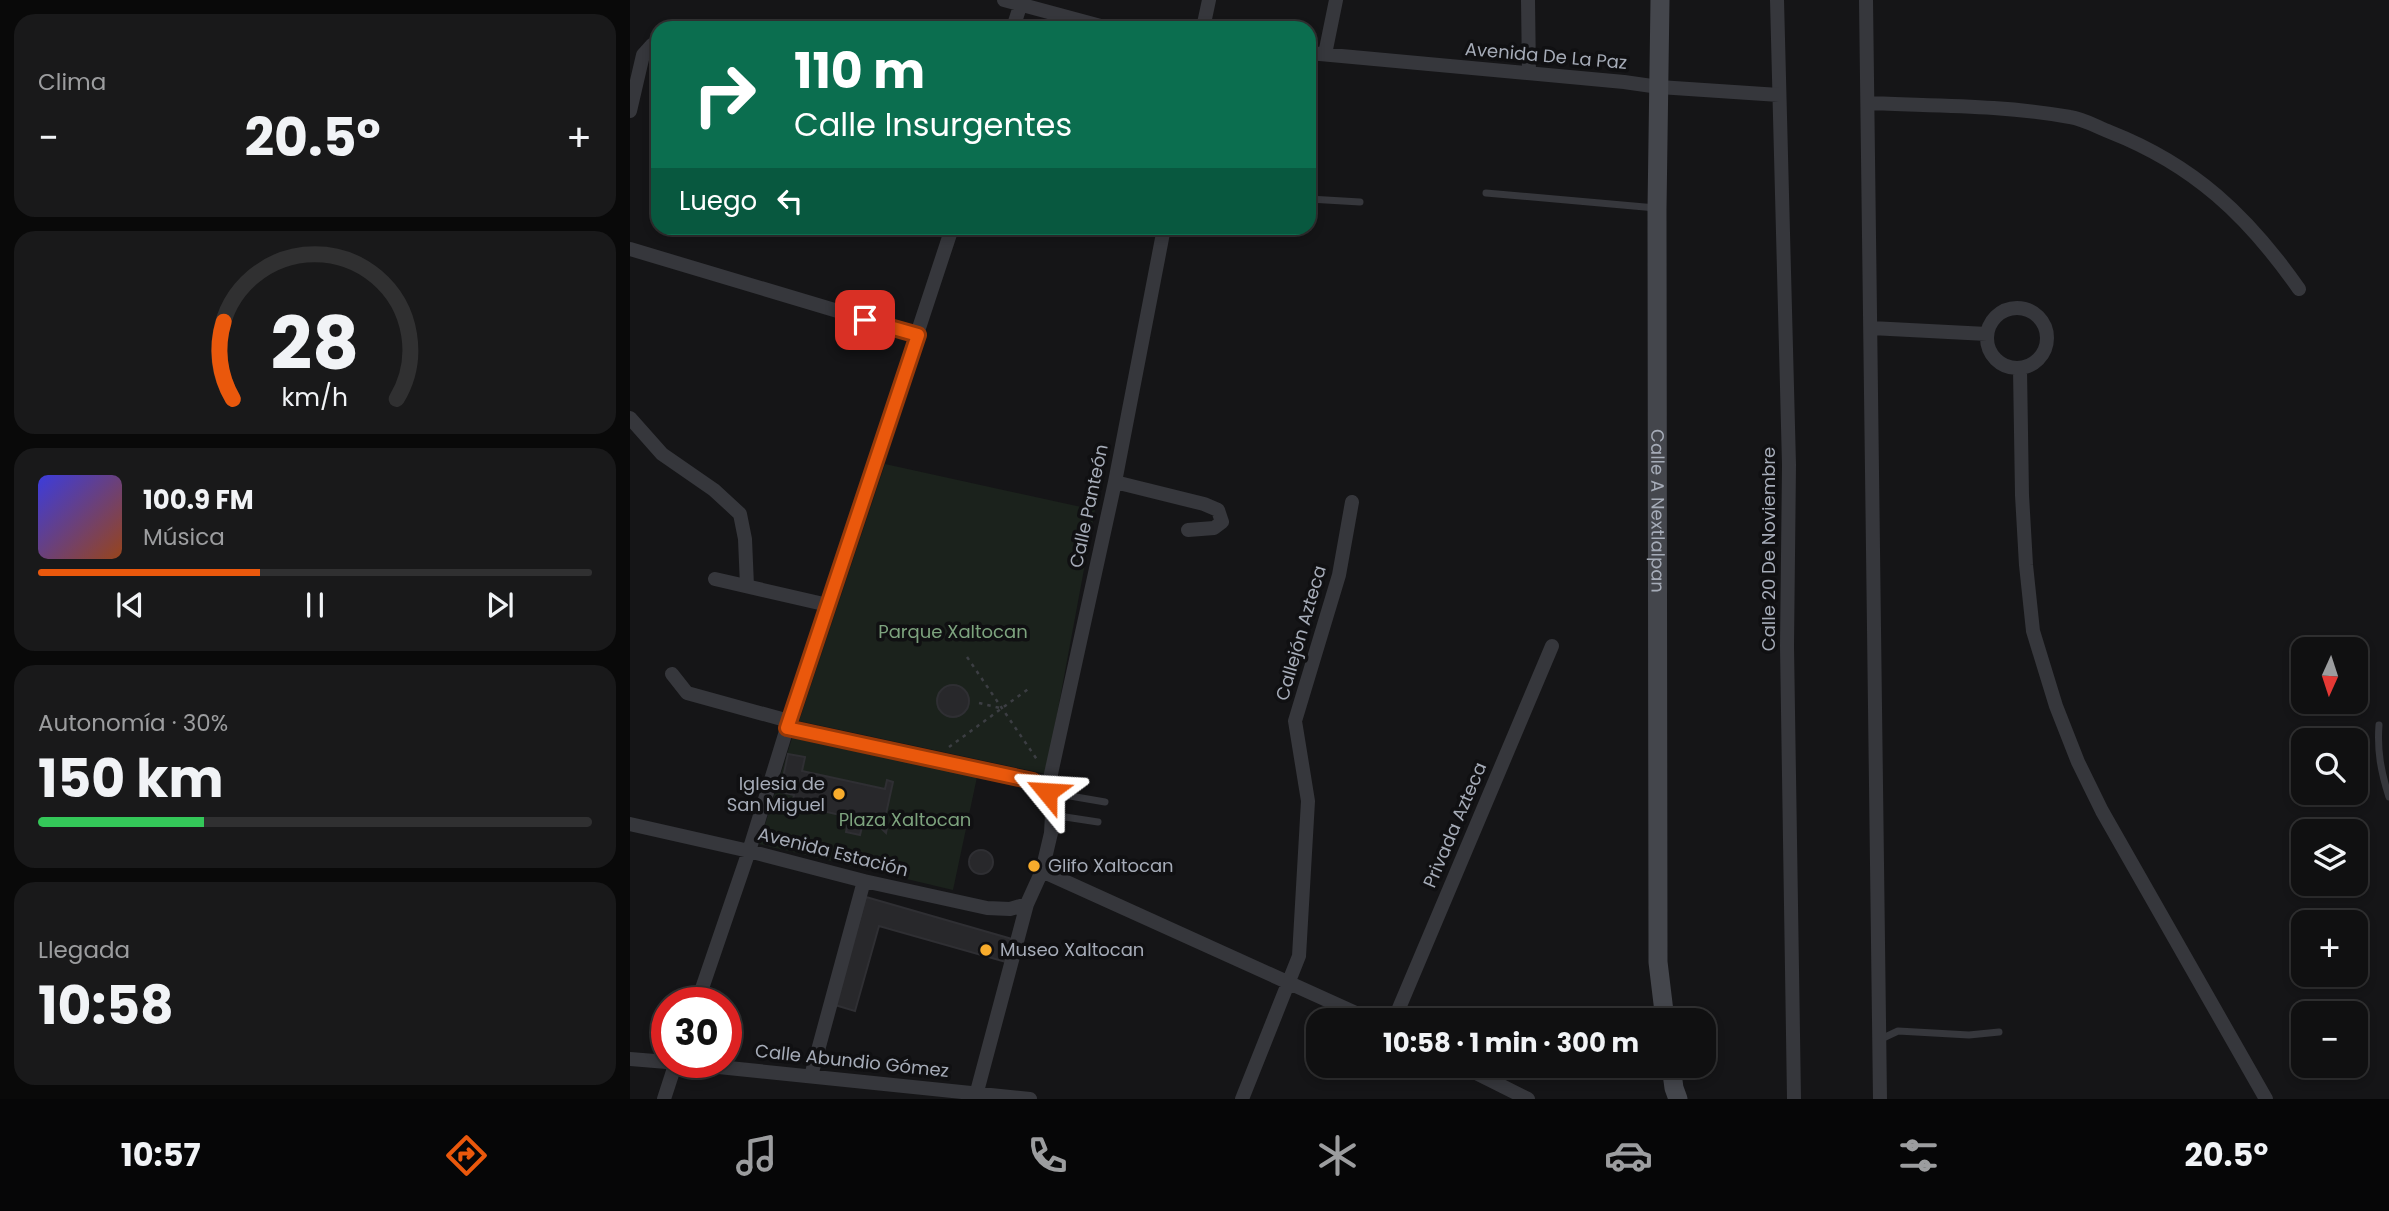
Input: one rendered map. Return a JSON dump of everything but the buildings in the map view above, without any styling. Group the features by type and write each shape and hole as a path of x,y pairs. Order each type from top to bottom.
{"main road":[{"name":"Calle A Nextlalpan","path":"1660,0 1657,209 1658,948 1664,1008"}],"street":[{"path":"1004,0 1021,2 1085,21"},
{"path":"1204,21 1209,0"},
{"path":"1325,54 1336,0"},
{"path":"1528,0 1529,73"},
{"name":"Calle 20 De Noviembre","path":"1777,0 1789,465 1787,646 1794,1099"},
{"path":"1866,0 1880,1099"},
{"path":"1015,21 1021,2"},
{"path":"630,111 643,55 651,46"},
{"name":"Avenida De La Paz","path":"1316,53 1659,87 1779,94"},
{"path":"1868,103 1991,107 2073,117 2146,146 2213,190 2270,248 2299,289"},
{"path":"702,987 951,235"},
{"name":"Calle Panteón","path":"1047,792 1115,482 1163,235"},
{"path":"630,249 918,335"},
{"path":"2014,307 2028,309 2040,317 2047,329 2048,342 2043,355 2033,365 2020,369 2007,367 1995,360 1988,348 1987,334 1992,321 2002,312 2014,307"},
{"path":"1871,328 1987,334"},
{"path":"2020,369 2022,507 2033,631 2056,706 2078,762 2266,1099"},
{"path":"630,418 662,454 714,490 740,514 745,539 747,586"},
{"path":"1115,482 1204,504 1218,510 1222,522 1214,528 1188,530"},
{"name":"Callejón Azteca","path":"1242,1099 1299,956 1308,801 1296,721 1339,575 1352,502"},
{"path":"715,579 828,605"},
{"name":"Privada Azteca","path":"1399,1008 1552,646"},
{"path":"672,674 687,693 788,724 1033,781 1047,792 1052,815 1051,833 1042,871 1027,904 976,1096"},
{"name":"Avenida Estación","path":"630,824 986,908 1010,909 1027,904"},
{"path":"1042,871 1345,1008"},
{"path":"811,1076 864,881"},
{"name":"Calle Abundio Gómez","path":"630,1059 651,1061"},
{"name":"Calle Abundio Gómez","path":"742,1069 976,1096 1030,1099"},
{"path":"664,1099 671,1078"},
{"path":"1486,1078 1528,1099"}],"lane":[{"path":"1486,193 1657,209"},
{"path":"1316,200 1360,202"},
{"path":"2379,725 2377,748 2389,797"},
{"path":"1047,792 1105,802"},
{"path":"1052,815 1098,822"},
{"path":"1881,1039 1898,1031 1969,1035 1999,1032"}],"path":[{"path":"967,657 1039,763"},
{"path":"932,759 1031,687"},
{"path":"979,703 1002,708"}],"green space":[{"name":"Parque Xaltocan","path":"885,464 1095,510 1046,774 799,721"},
{"name":"Plaza Xaltocan","path":"792,738 977,777 953,890 759,844"}],"place":[{"name":"Iglesia de San Miguel","path":"839,794"},
{"name":"Glifo Xaltocan","path":"1034,866"},
{"name":"Museo Xaltocan","path":"986,950"}],"route":[{"path":"865,320 918,335 787,728 1033,781 1047,792"}]}
